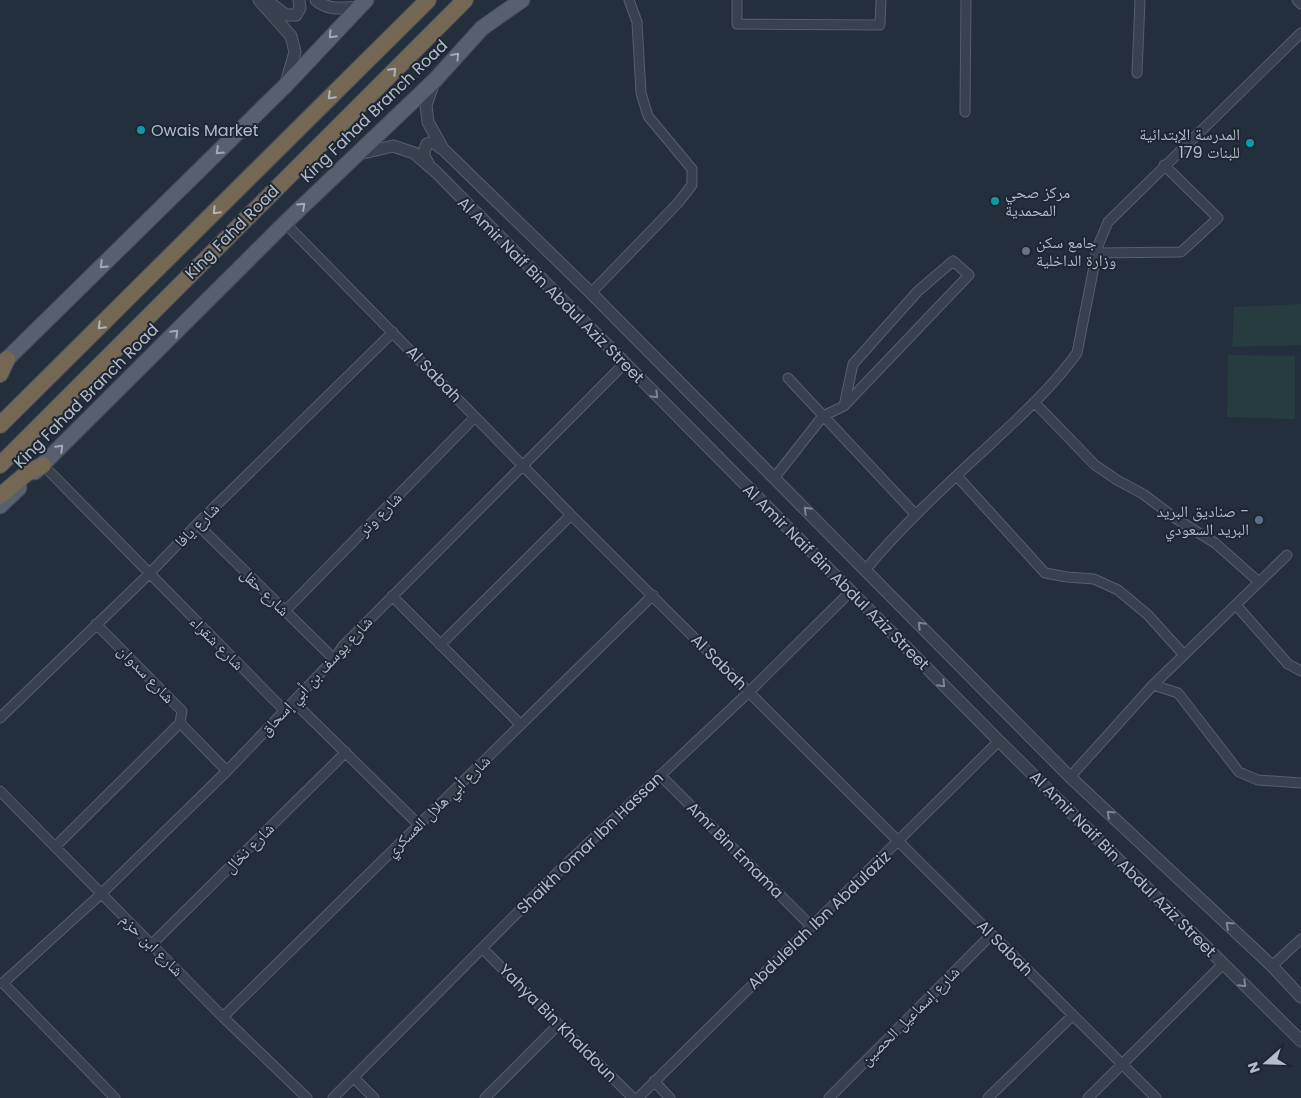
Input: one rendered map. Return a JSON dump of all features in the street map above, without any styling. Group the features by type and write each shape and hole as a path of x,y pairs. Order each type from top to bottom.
{"highway":[{"name":"King Fahd Road","path":"0,425 428,0"},
{"name":"King Fahd Road","path":"0,465 465,0"},
{"path":"0,374 3,362"},
{"path":"0,496 27,473 43,465"}],"main road":[{"name":"King Fahad Branch Road","path":"0,506 285,222 435,80 482,28 522,0"},
{"path":"3,362 285,86 362,4"}],"street":[{"path":"258,0 291,36 296,52 285,86"},
{"path":"266,0 286,15 296,15 300,8 299,0"},
{"path":"316,0 320,4 333,9 362,4"},
{"path":"592,294 678,203 692,185 692,169 648,116 641,93 637,22 629,0"},
{"path":"737,0 738,24 880,25 881,0"},
{"path":"965,112 966,0"},
{"path":"1137,73 1140,0"},
{"path":"1297,0 1301,4"},
{"path":"866,570 886,545 916,514 1034,402 1068,366 1077,353 1096,253 1108,222 1301,33"},
{"name":"Al Amir Naif Bin Abdul Aziz Street","path":"435,80 426,105 428,122 442,149 592,294 1070,777 1272,966 1301,997"},
{"path":"436,172 424,158 423,151 427,144 433,142 442,149"},
{"name":"Al Amir Naif Bin Abdul Aziz Street","path":"359,154 393,146 414,153 436,172 999,741 1301,1041"},
{"path":"1096,253 1181,252 1218,218 1164,166"},
{"name":"Al Sabah","path":"285,222 522,466 1156,1098"},
{"path":"774,477 823,416 844,406 969,275 953,261 918,291 853,364 844,406"},
{"name":"شارع يافا","path":"0,718 149,574 197,524 393,332"},
{"name":"شارع يوسف بن أبي إسحاق","path":"2,983 101,894 228,771 334,659 343,646 624,364"},
{"path":"788,378 916,514"},
{"path":"1034,402 1095,465 1117,480 1144,494 1175,518 1215,543 1259,582"},
{"name":"شارع وتر","path":"285,611 476,417"},
{"name":"شارع شقراء","path":"43,465 285,711"},
{"path":"957,476 1045,573 1094,579 1118,590 1148,615 1184,655"},
{"path":"440,645 571,515"},
{"name":"شارع حقل","path":"197,524 334,659"},
{"path":"1070,777 1153,685 1287,555"},
{"name":"Shaikh Omar Ibn Hassan","path":"333,1098 563,867 749,692 850,591"},
{"name":"شارع أبي هلال العسكري","path":"223,1017 653,595"},
{"path":"392,596 520,724"},
{"path":"1236,605 1288,664 1301,671"},
{"name":"شارع سدوان","path":"96,624 182,711 180,723 228,771"},
{"path":"1153,685 1178,693 1239,772 1258,780 1301,782"},
{"path":"294,702 418,824"},
{"path":"54,847 180,723"},
{"name":"Abdulelah Ibn Abdulaziz","path":"638,1098 999,741"},
{"name":"شارع نخال","path":"152,944 346,752"},
{"name":"Amr Bin Emama","path":"660,775 811,926"},
{"name":"شارع ابن حزم","path":"0,791 223,1017 307,1098"},
{"name":"شارع إسماعيل الحصين","path":"829,1098 991,934"},
{"path":"1272,966 1301,939"},
{"name":"Yahya Bin Khaldoun","path":"483,948 632,1098"},
{"path":"1088,1098 1223,964"},
{"path":"2,983 115,1098"},
{"path":"988,1098 1073,1015"},
{"path":"485,1098 559,1024"},
{"path":"354,1078 374,1098"},
{"path":"654,1081 670,1098"}],"green space":[{"path":"1301,304 1301,345 1232,347 1234,307"},
{"path":"1228,355 1295,356 1295,419 1227,417"}],"place":[{"name":"Owais Market","path":"141,130"},
{"name":"المدرسة الإبتدائية 179 للبنات","path":"1250,143"},
{"name":"مركز صحي المحمدية","path":"995,201"},
{"name":"جامع سكن وزارة الداخلية","path":"1026,251"},
{"name":"صناديق البريد - البريد السعودي","path":"1259,520"}]}
